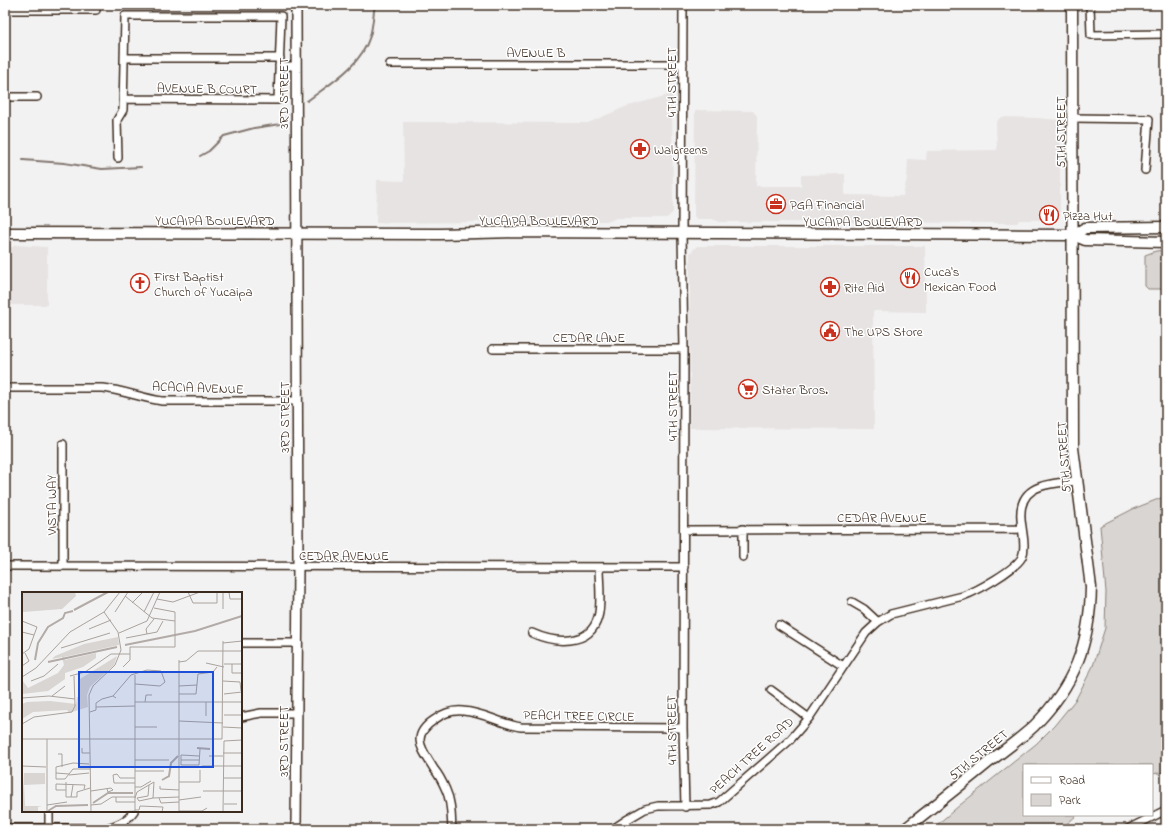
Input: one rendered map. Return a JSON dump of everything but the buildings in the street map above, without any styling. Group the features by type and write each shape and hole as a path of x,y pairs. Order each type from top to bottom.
{"main road":[{"name":"5TH STREET","path":"905,829 1033,727 1053,705 1066,687 1074,671 1087,633 1091,606 1091,587 1073,448 1072,5"},
{"name":"YUCAIPA BOULEVARD","path":"1073,235 1085,228 1166,227"},
{"name":"YUCAIPA BOULEVARD","path":"5,234 682,233 1073,235 1085,240 1166,242"}],"street":[{"name":"3RD STREET","path":"296,5 296,401 298,566 296,643 296,829"},
{"name":"4TH STREET","path":"683,5 683,728 685,807"},
{"path":"1090,5 1091,35 1166,34"},
{"path":"5,10 96,10"},
{"name":"AVENUE B COURT","path":"118,158 117,120 123,110 124,99 125,16 280,16 278,100 124,99"},
{"path":"124,58 280,58"},
{"name":"AVENUE B","path":"390,64 683,64"},
{"path":"279,66 296,66"},
{"path":"5,97 37,97"},
{"path":"1072,118 1149,119 1145,170"},
{"name":"CEDAR LANE","path":"494,349 684,349"},
{"name":"ACACIA AVENUE","path":"5,388 102,388 114,389 152,400 162,401 296,401"},
{"name":"VISTA WAY","path":"63,444 63,566"},
{"name":"PEACH TREE ROAD","path":"685,807 711,806 719,802 790,740 810,718 866,633 878,622 890,614 972,593 1013,568 1022,556 1024,543 1021,521 1022,506 1027,495 1039,486 1048,483 1077,481"},
{"path":"743,529 743,557"},
{"name":"CEDAR AVENUE","path":"684,530 1022,529"},
{"name":"CEDAR AVENUE","path":"5,566 684,567"},
{"path":"532,633 545,639 561,641 578,639 589,633 593,629 599,616 599,568"},
{"path":"852,602 864,609 878,622"},
{"path":"779,625 843,666"},
{"path":"242,643 296,643"},
{"path":"771,690 810,718"},
{"name":"PEACH TREE CIRCLE","path":"452,829 452,811 447,791 421,748 420,741 428,724 444,714 461,711 471,712 482,714 510,726 521,727 683,728"},
{"path":"242,717 261,713 296,713"},
{"path":"613,829 646,809 658,806 685,807"},
{"path":"1128,829 1166,810"},
{"path":"49,812 49,828"},
{"path":"5,828 107,828 120,824 133,812"}],"shaded area":[{"path":"672,94 673,212 667,218 616,218 610,221 376,223 377,180 404,181 403,122 588,123 625,107"},
{"path":"695,110 753,111 757,116 756,186 801,186 801,175 845,174 845,195 903,196 907,178 908,159 926,160 927,151 997,150 996,122 1001,117 1060,120 1060,212 1052,220 1019,220 1017,223 720,222 712,219 697,219 694,216"},
{"path":"15,245 47,247 47,305 7,305 5,336 5,248 13,247"},
{"path":"697,246 925,246 926,312 873,311 874,429 690,428 690,253"}],"green space":[{"path":"1166,250 1166,289 1148,289 1145,286 1145,255 1156,251"},
{"path":"1166,496 1166,772 1153,774 1153,764 1023,764 1023,816 1076,816 1061,829 932,829 1036,744 1054,726 1076,699 1093,666 1105,628 1106,592 1100,526 1133,509"}],"waterway":[{"path":"307,101 344,73 360,56 366,47 370,36 375,5"},
{"path":"200,156 209,151 224,136 254,128 281,124 288,116"},
{"path":"23,160 64,163 102,169 141,167"}],"place":[{"name":"Walgreens","path":"640,149"},
{"name":"PGA Financial","path":"776,204"},
{"name":"Pizza Hut","path":"1049,215"},
{"name":"Cuca's Mexican Food","path":"910,278"},
{"name":"First Baptist Church of Yucaipa","path":"140,283"},
{"name":"Rite Aid","path":"830,287"},
{"name":"The UPS Store","path":"830,331"},
{"name":"Stater Bros.","path":"748,389"}]}
